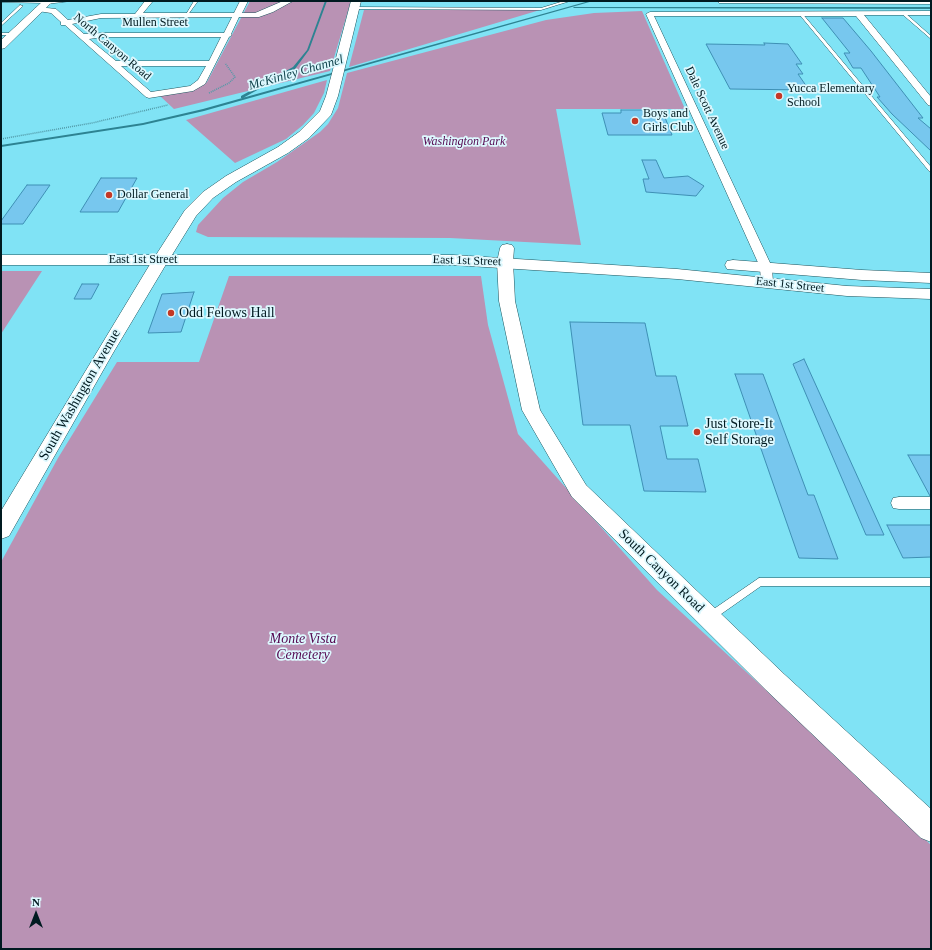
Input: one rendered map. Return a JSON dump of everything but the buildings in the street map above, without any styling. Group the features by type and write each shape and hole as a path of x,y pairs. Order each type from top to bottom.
{"main road":[{"path":"165,253 190,213 208,195 230,179 283,150 304,136 317,124 326,112 338,73 355,5"},
{"name":"East 1st Street","path":"1,260 165,253 211,245"},
{"name":"East 1st Street","path":"415,245 511,253 677,274 862,275 931,278"},
{"name":"East 1st Street","path":"1,247 407,259 511,253"},
{"name":"East 1st Street","path":"564,252 701,263 847,291 931,294"}],"street":[{"path":"138,15 149,1"},
{"path":"113,64 212,63 228,35 244,1"},
{"path":"64,23 101,16 256,15 290,1"},
{"name":"North Canyon Road","path":"44,4 64,23 149,95 193,88 202,82 212,63"},
{"path":"1,46 44,4"},
{"path":"721,6 800,13 931,13"},
{"name":"Dale Scott Avenue","path":"721,6 656,13 650,14 650,16 766,275"},
{"path":"858,13 931,102"},
{"name":"Mullen Street","path":"82,38 103,35 228,35"},
{"name":"South Washington Avenue","path":"1,530 104,353 165,253"},
{"name":"South Canyon Road","path":"511,253 507,301 532,410 579,491 775,682 931,828"},
{"path":"899,503 931,503"}],"lane":[{"path":"1,1 22,1 44,4"},
{"path":"14,6 69,1"},
{"path":"186,15 196,1"},
{"path":"355,5 541,8 568,1"},
{"path":"721,6 931,3"},
{"path":"1,25 21,6"},
{"path":"800,13 931,170"},
{"path":"903,13 931,38"},
{"path":"1,34 14,34"},
{"path":"709,618 759,582 931,582"}],"green space":[{"path":"250,1 351,1 330,71 174,109 160,96 192,91 207,82"},
{"path":"364,10 540,10 349,67"},
{"name":"Washington Park","path":"642,11 685,109 556,109 581,245 450,238 208,237 196,232 198,225 223,198 243,182 277,162 320,132 328,124 338,108 347,73 546,20 594,13"},
{"path":"327,80 324,93 314,113 303,125 286,139 235,163 186,120"},
{"path":"1,271 42,271 1,334"},
{"name":"Monte Vista Cemetery","path":"229,276 481,276 488,325 518,434 657,590 865,781 931,845 931,949 1,949 1,562 58,458 117,362 199,362"}],"waterway":[{"path":"242,97 294,68 308,50 326,1"},
{"name":"McKinley Channel","path":"1,146 143,124 204,110 592,1"},
{"path":"574,8 931,8"}],"place":[{"name":"Yucca Elementary School","path":"779,96"},
{"name":"Boys and Girls Club","path":"635,121"},
{"name":"Dollar General","path":"109,195"},
{"name":"Odd Felows Hall","path":"171,313"},
{"name":"Just Store-It Self Storage","path":"697,432"}]}
